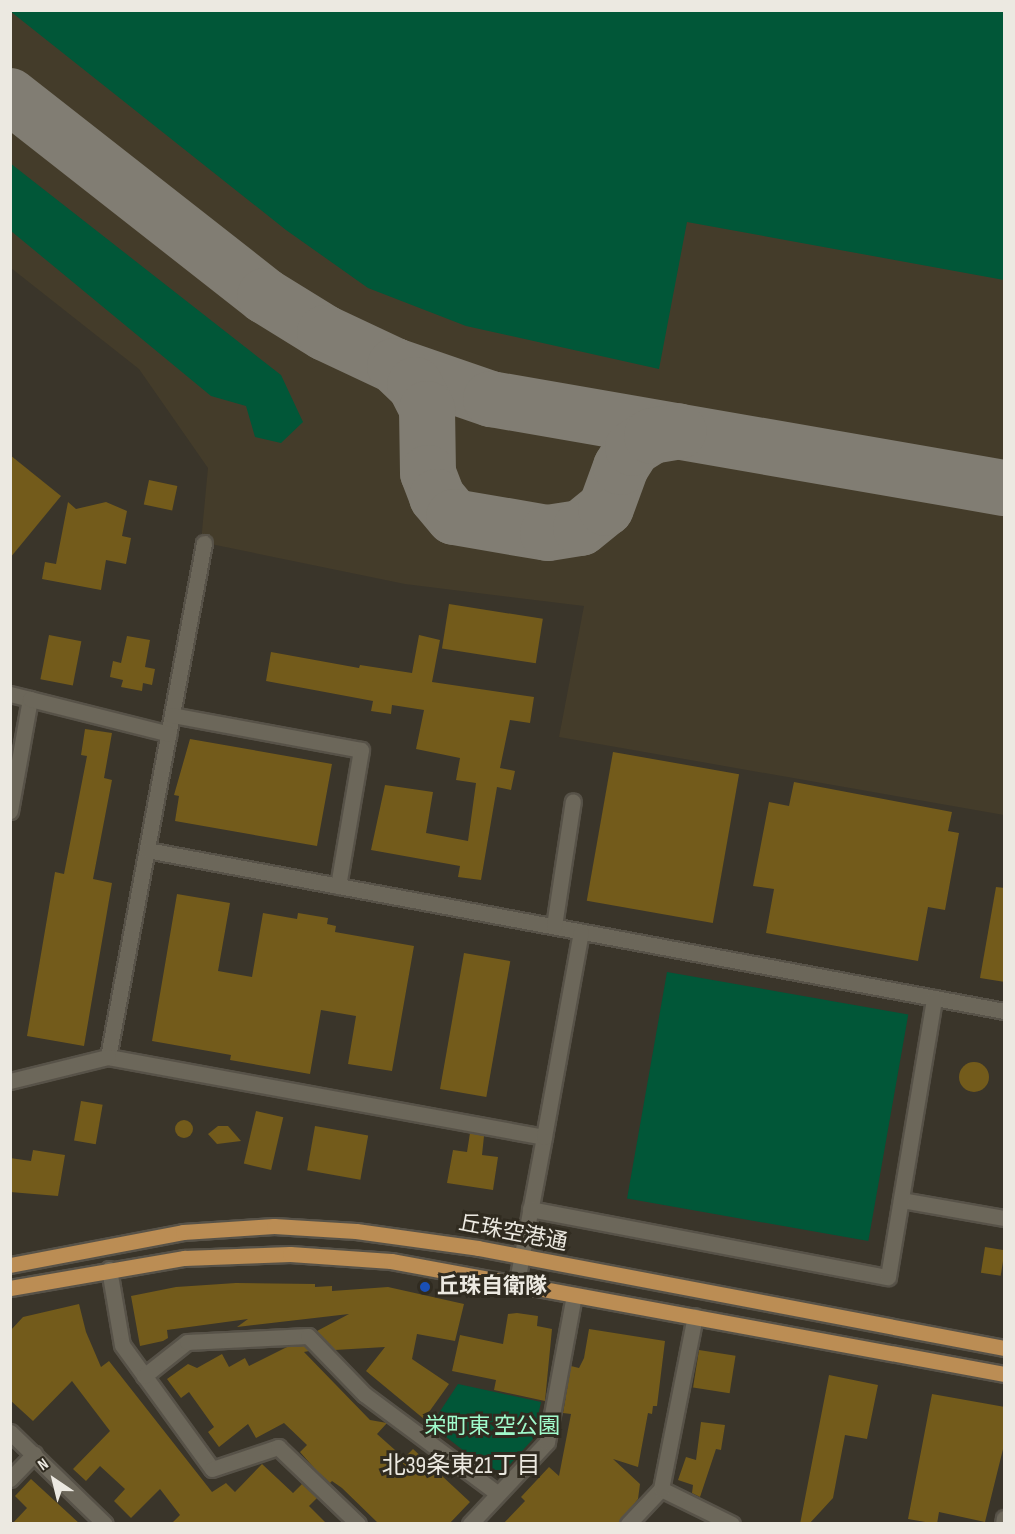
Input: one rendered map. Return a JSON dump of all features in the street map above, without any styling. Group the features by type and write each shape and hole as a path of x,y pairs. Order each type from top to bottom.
{"main road":[{"name":"丘珠空港通","path":"10,1265 183,1232 274,1226 416,1238 1005,1348"},
{"path":"10,1288 109,1269 184,1258 290,1254 391,1262 1005,1374"}],"street":[{"path":"108,1057 204,543"},
{"path":"10,694 169,734"},
{"path":"10,811 30,699"},
{"path":"172,715 360,750 338,886"},
{"path":"554,926 573,801"},
{"path":"147,850 1005,1011"},
{"path":"516,1286 581,932"},
{"path":"530,1209 888,1277 934,998"},
{"path":"10,1081 108,1057 544,1137"},
{"path":"901,1200 1005,1218"},
{"path":"109,1269 122,1346 212,1469 278,1447 358,1524"},
{"path":"470,1524 548,1442 574,1295"},
{"path":"628,1524 661,1489 695,1316"},
{"path":"144,1376 187,1342 308,1336 364,1394 498,1494"},
{"path":"10,1432 105,1524"},
{"path":"10,1479 34,1454"},
{"path":"661,1489 732,1524"},
{"path":"1003,1524 1005,1518"}],"shaded area":[{"path":"10,11 1004,11 1004,815 559,737 584,606 405,584 201,542 208,468 139,369 11,268"}],"green space":[{"path":"10,11 1004,11 1004,280 687,222 659,369 466,326 368,288 286,230"},
{"path":"10,163 281,375 303,422 281,443 255,437 246,406 211,396 11,231"},
{"path":"667,972 908,1015 868,1241 627,1199"},
{"name":"栄町東 空公園","path":"458,1384 541,1402 533,1439 502,1473 492,1473 431,1425"}],"building":[{"path":"10,455 61,496 10,558"},
{"path":"149,480 177,486 172,510 144,504"},
{"path":"68,502 76,509 106,502 127,511 122,536 131,538 126,564 106,560 101,590 42,579 45,562 56,564"},
{"path":"449,604 543,619 536,663 442,648"},
{"path":"49,635 81,641 73,685 40,679"},
{"path":"419,635 440,640 432,682 534,697 530,723 510,720 500,768 515,771 511,790 497,787 481,880 458,877 460,866 371,850 385,785 433,792 426,833 468,841 476,783 456,780 460,758 416,749 424,710 392,705 391,714 371,711 373,701 266,681 271,652 359,668 360,665 412,673"},
{"path":"127,636 150,640 145,667 155,669 152,685 143,683 142,691 121,687 123,680 110,677 113,661 121,663"},
{"path":"85,729 112,733 104,778 112,780 93,879 112,883 84,1046 27,1036 55,872 64,874 87,756 81,755"},
{"path":"190,739 332,764 317,846 175,821 179,796 174,795"},
{"path":"613,752 739,774 713,923 587,901"},
{"path":"794,782 952,812 948,831 959,833 945,910 928,907 918,961 766,933 774,889 753,886 769,802 789,806"},
{"path":"996,887 1005,888 1005,982 980,978"},
{"path":"177,894 230,903 218,971 252,977 263,913 297,919 298,913 328,918 327,924 336,926 335,932 414,946 392,1071 348,1064 356,1016 321,1010 310,1074 230,1060 231,1055 152,1041"},
{"path":"464,953 510,961 486,1097 440,1089"},
{"path":"974,1062 985,1066 989,1077 985,1088 974,1092 963,1088 959,1077 963,1066"},
{"path":"81,1101 103,1105 96,1144 74,1140"},
{"path":"256,1111 283,1117 271,1170 244,1164"},
{"path":"180,1120 188,1120 193,1125 191,1136 180,1138 175,1133 175,1125"},
{"path":"218,1126 228,1126 241,1141 217,1144 208,1134"},
{"path":"315,1126 368,1135 360,1180 307,1170"},
{"path":"470,1133 484,1136 482,1155 498,1157 493,1190 447,1183 453,1150 467,1152"},
{"path":"33,1150 65,1155 58,1196 10,1192 10,1158 31,1161"},
{"path":"985,1247 1004,1250 1001,1276 981,1273"},
{"path":"236,1283 315,1284 315,1287 332,1286 332,1291 388,1287 464,1304 455,1341 417,1334 412,1359 449,1384 424,1419 366,1371 385,1347 335,1350 317,1331 349,1314 237,1327 248,1319 167,1330 168,1338 163,1341 140,1346 131,1296 176,1287"},
{"path":"79,1304 86,1332 101,1367 109,1361 212,1492 226,1483 235,1492 262,1464 293,1493 302,1484 317,1498 309,1506 327,1524 171,1524 180,1515 160,1489 131,1518 114,1501 125,1489 100,1466 86,1481 73,1469 110,1431 72,1381 33,1421 10,1400 10,1331 23,1317"},
{"path":"508,1314 538,1316 537,1326 552,1329 545,1401 494,1390 496,1380 452,1371 460,1335 503,1344"},
{"path":"589,1329 665,1341 657,1406 653,1406 652,1414 648,1413 638,1467 613,1459 640,1484 638,1499 618,1524 503,1524 525,1501 521,1497 549,1467 559,1476 571,1414 563,1413 571,1366 579,1368 584,1358"},
{"path":"304,1346 309,1351 304,1352 370,1420 387,1423 377,1434 404,1458 413,1449 470,1502 449,1524 379,1524 342,1488 332,1481 330,1483 316,1470 300,1452 307,1445 284,1423 256,1438 248,1424 219,1447 208,1432 214,1427 189,1392 181,1398 167,1379 188,1364 197,1368 222,1354 229,1367 245,1358 249,1366 287,1347"},
{"path":"699,1350 736,1356 730,1393 693,1388"},
{"path":"829,1375 878,1385 867,1439 845,1435 833,1498 809,1524 800,1524"},
{"path":"932,1394 1005,1407 1005,1441 985,1522 939,1512 937,1524 908,1519"},
{"path":"701,1422 725,1425 721,1450 716,1449 700,1497 692,1493 693,1485 678,1480 686,1457 696,1460"},
{"path":"31,1479 80,1524 12,1524 27,1508 15,1496"}],"taxiway":[{"path":"10,96 265,296 325,333 395,366 491,399 1004,488"},
{"path":"395,366 415,385 427,409 428,473 437,497 454,517 548,533 581,528 606,508 621,467 633,448 652,436 679,431"}],"place":[{"name":"丘珠自衛隊","path":"425,1287"}],"district":[{"name":"北39条東21丁目","path":"461,1466"}]}
